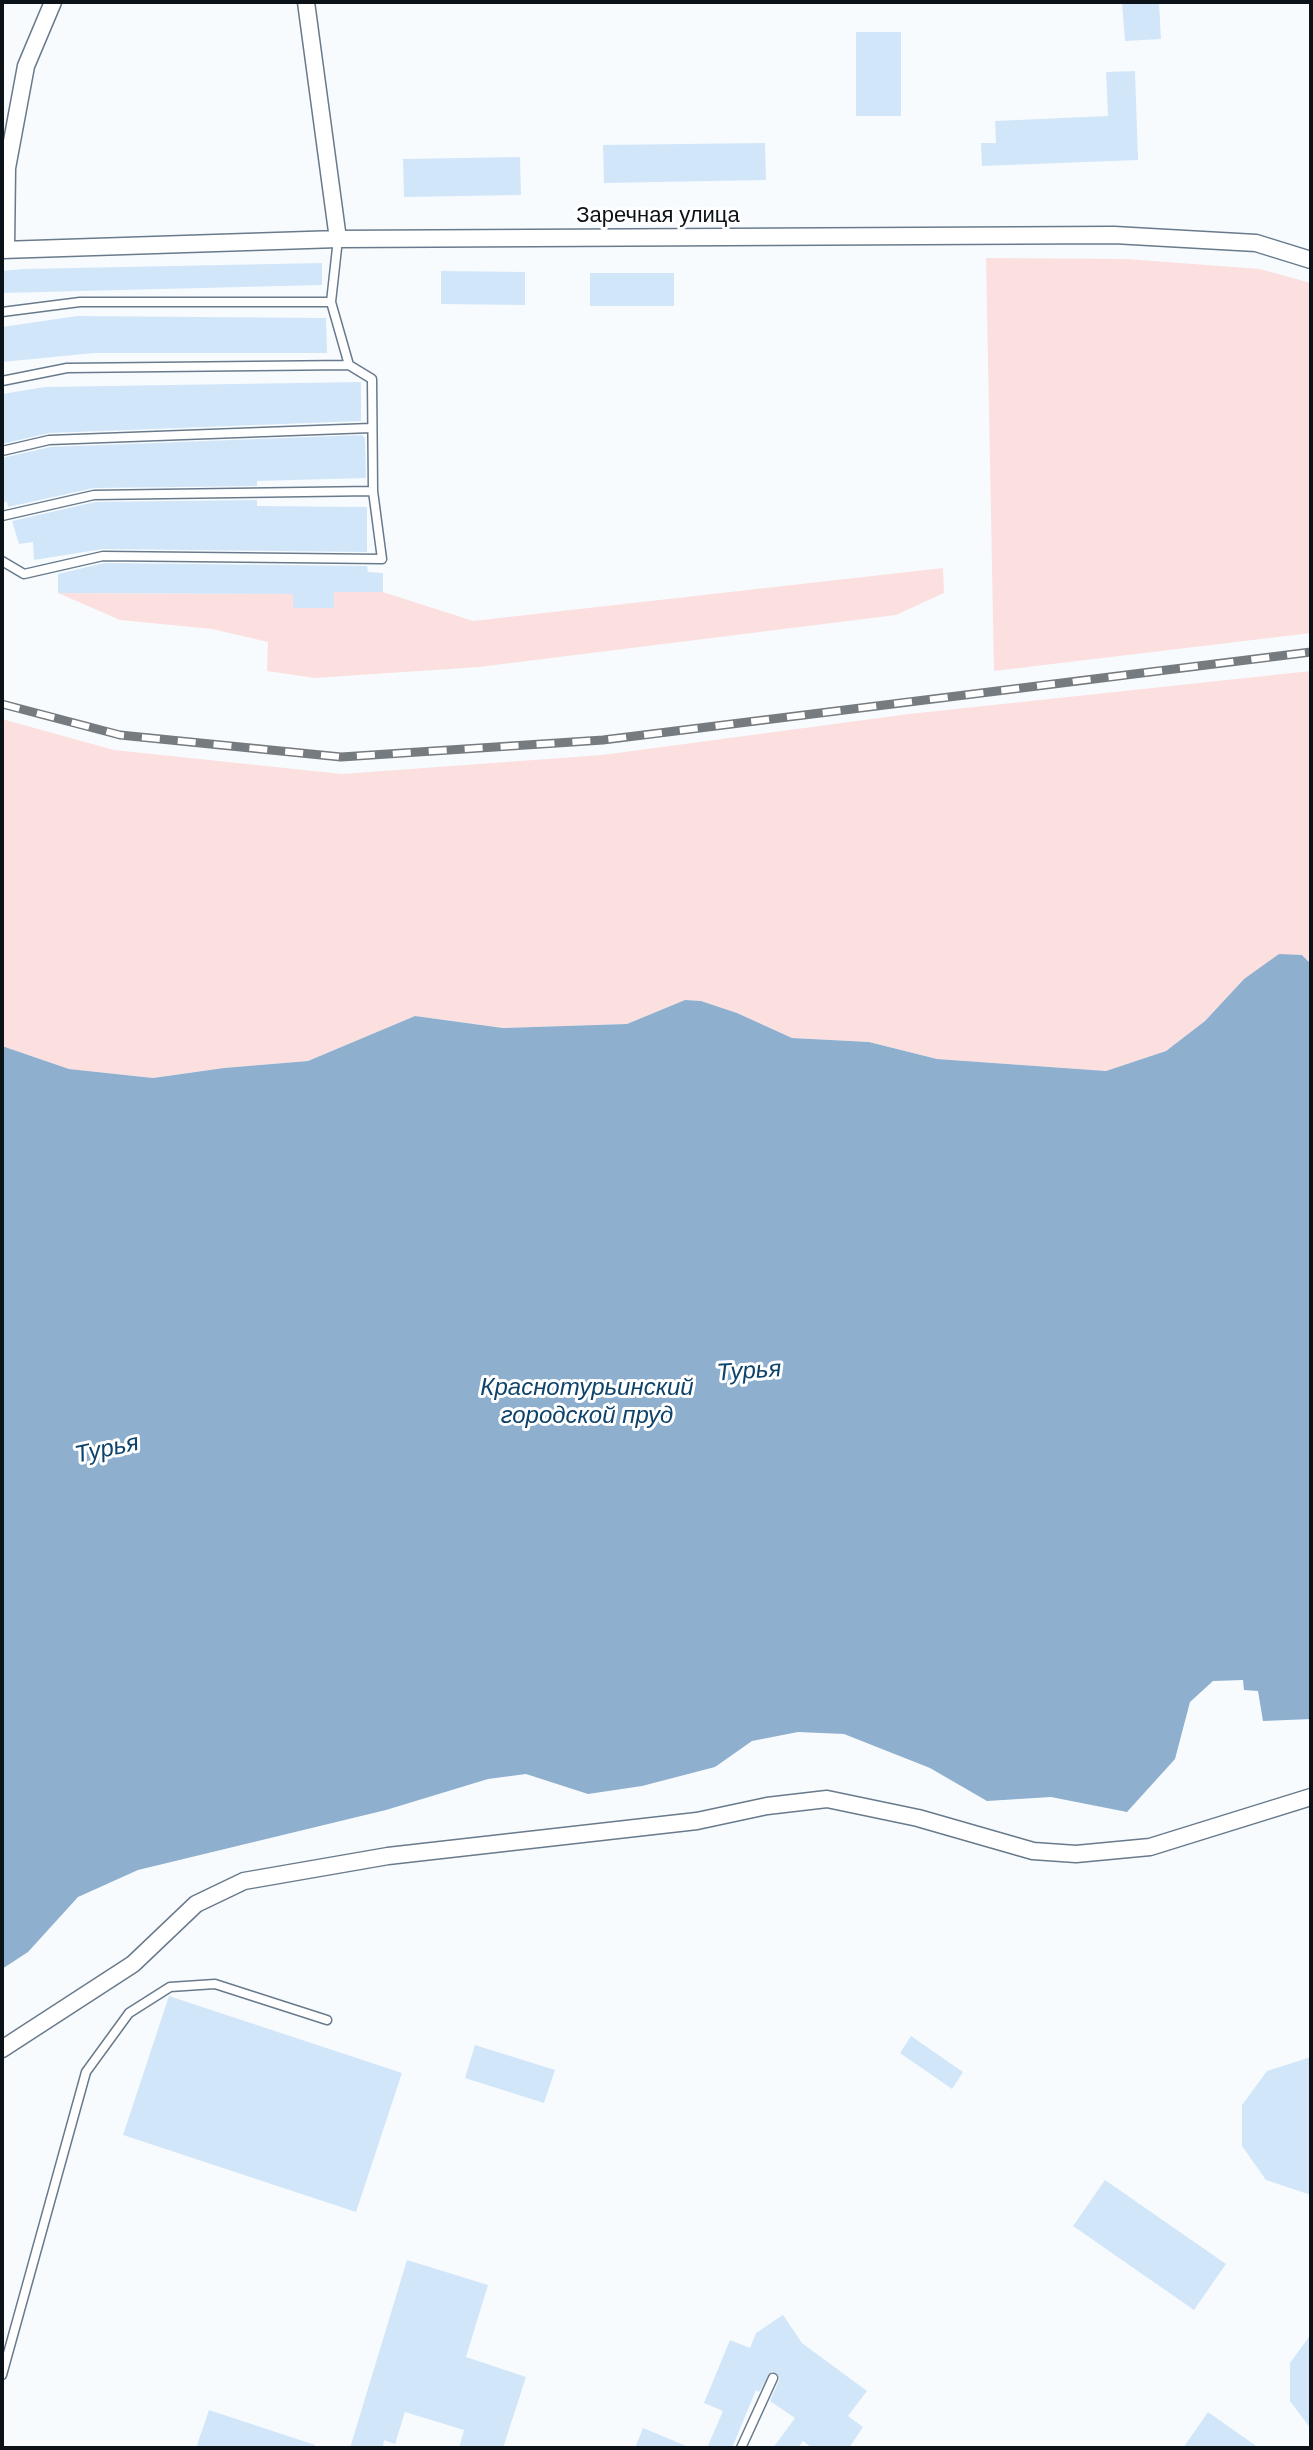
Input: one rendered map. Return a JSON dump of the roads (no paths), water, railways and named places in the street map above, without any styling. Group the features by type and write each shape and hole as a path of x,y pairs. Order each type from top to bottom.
{"street":[{"path":"4,250 7,168 26,66 53,2"},
{"path":"306,2 338,239"},
{"name":"Заречная улица","path":"4,250 338,239 1114,235 1256,243 1311,260"},
{"path":"2,2049 133,1964 196,1904 244,1881 388,1856 697,1821 767,1806 827,1799 918,1818 1033,1851 1076,1854 1150,1847 1311,1797"}],"lane":[{"path":"338,239 331,302 349,365"},
{"path":"2,312 80,302 331,302"},
{"path":"2,381 67,368 349,365 372,379 373,491 382,559 103,556 24,574 2,561"},
{"path":"2,451 49,440 371,428"},
{"path":"2,516 94,495 373,491"},
{"path":"2,2375 86,2072 129,2013 170,1987 215,1984 327,2020"},
{"path":"741,2448 773,2378"}],"water":[{"name":"Краснотурьинский городской пруд","path":"1279,954 1302,955 1311,964 1311,1719 1263,1721 1258,1691 1244,1690 1243,1680 1213,1681 1190,1702 1175,1759 1127,1812 1051,1797 987,1801 930,1768 844,1734 798,1732 752,1741 715,1767 642,1786 588,1794 526,1774 488,1779 386,1810 138,1870 78,1897 28,1952 2,1969 2,1046 69,1069 153,1078 308,1061 415,1016 503,1028 627,1024 685,1000 701,1001 737,1013 792,1038 869,1042 937,1059 1106,1071 1166,1051 1205,1021 1244,979"}],"railway":[{"path":"2,704 120,735 341,757 603,740 1311,652"}],"water label":[{"name":"Турья","path":"749,1372"},
{"name":"Турья","path":"107,1450"}]}
